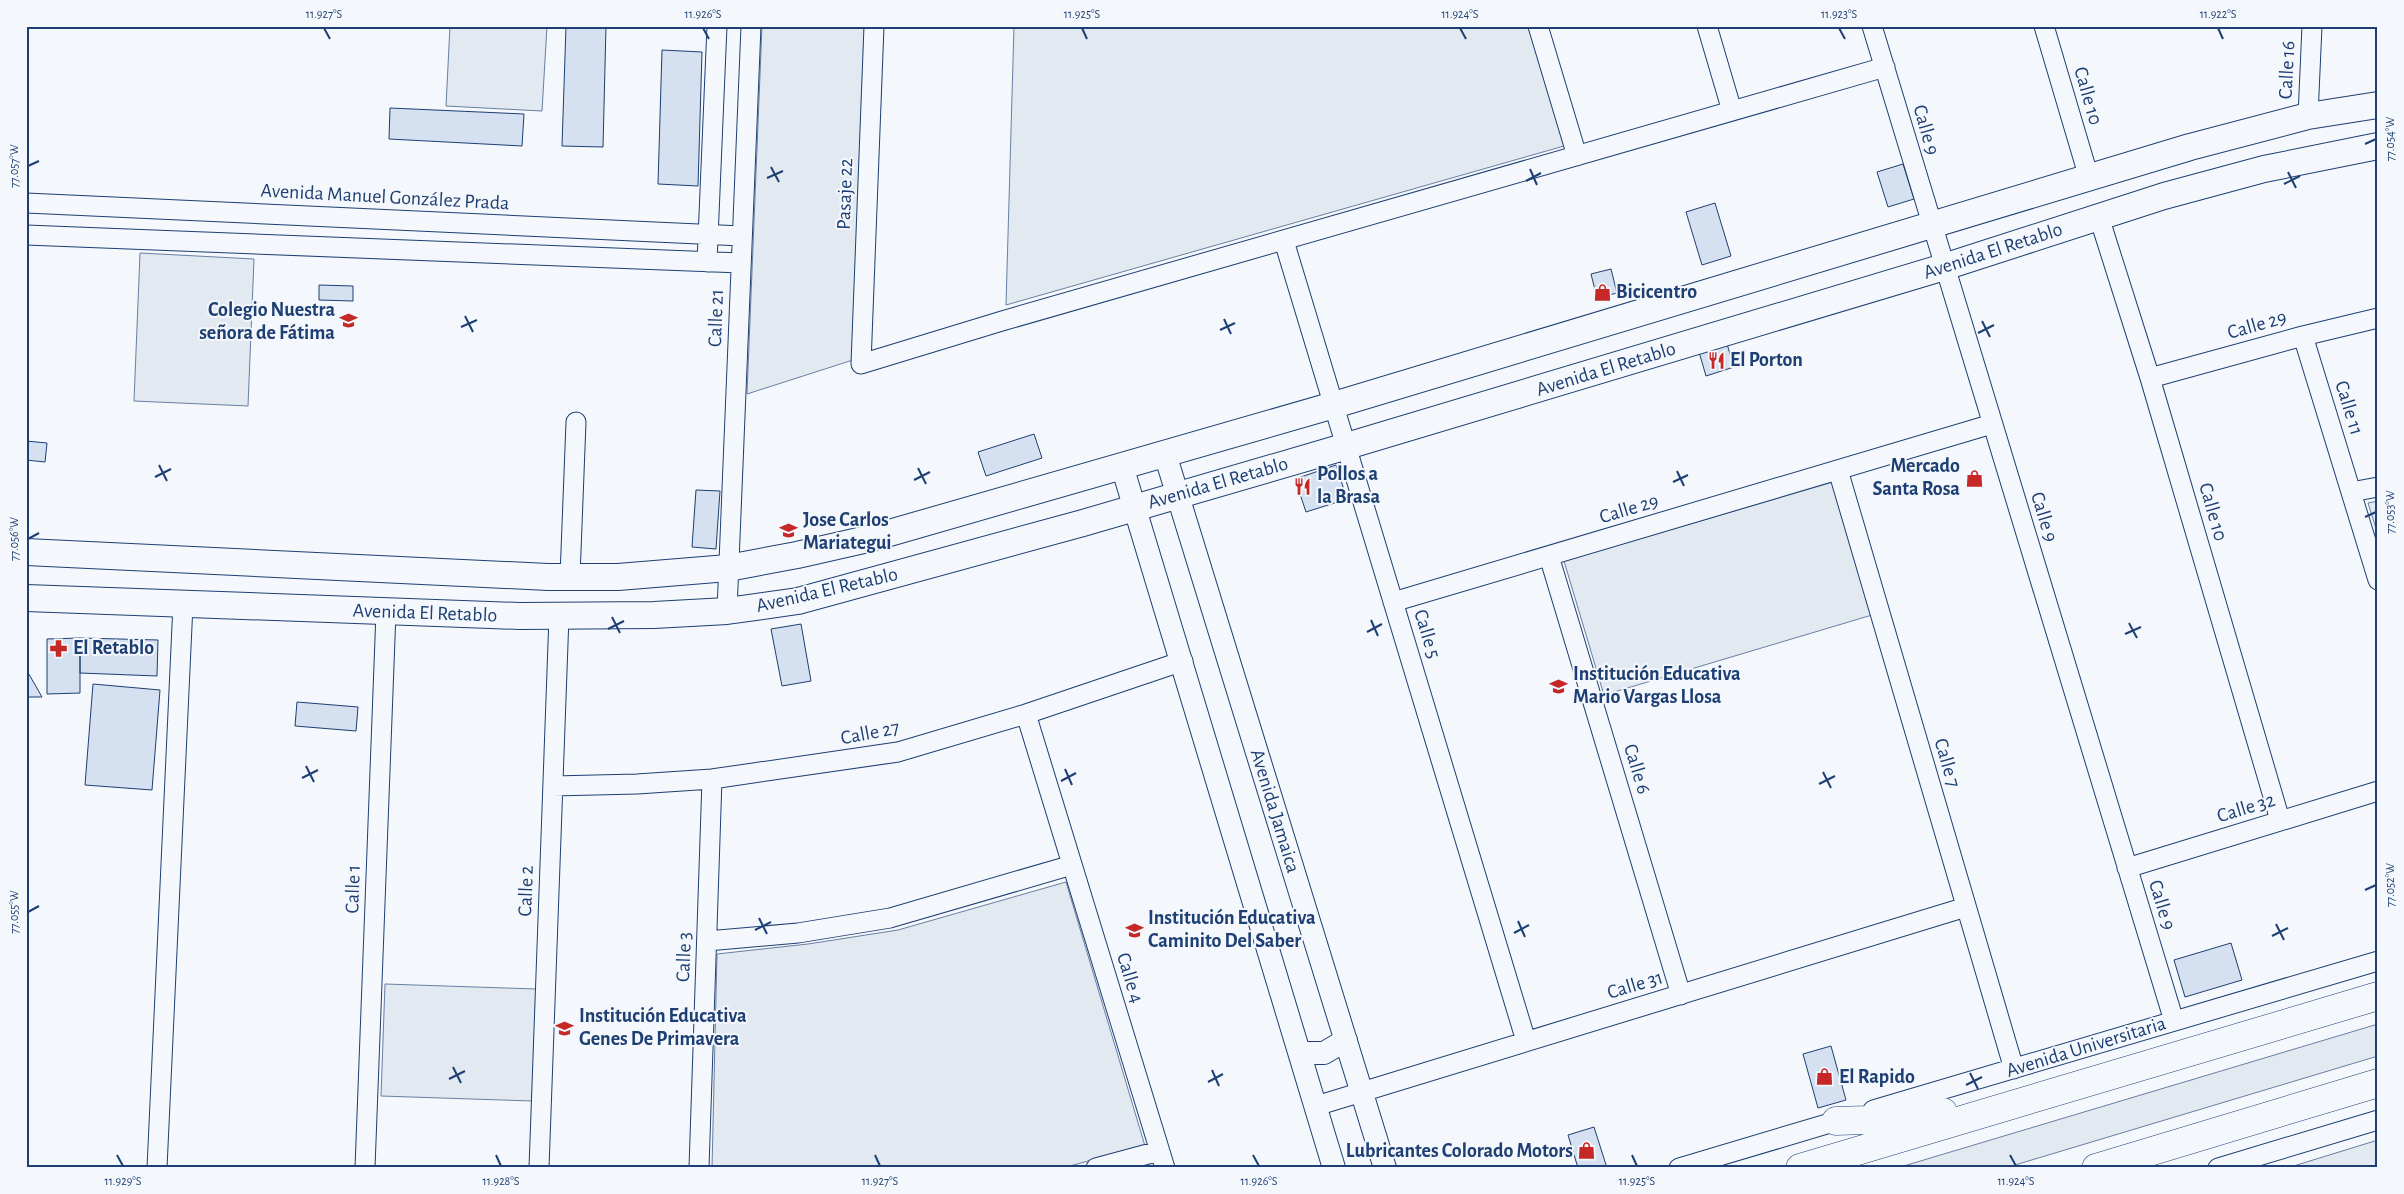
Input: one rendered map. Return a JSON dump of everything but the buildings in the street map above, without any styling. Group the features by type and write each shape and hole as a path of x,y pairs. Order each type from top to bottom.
{"main road":[{"name":"Avenida El Retablo","path":"33,550 570,577 644,576 728,568 797,556 872,538 1334,405 1932,227 2190,147 2308,116 2378,106"},
{"name":"Avenida El Retablo","path":"33,600 559,616 654,615 727,611 798,601 874,582 1347,446 1944,267 2099,217 2264,169 2378,146"},
{"name":"Avenida Universitaria","path":"1800,1168 2378,996"},
{"path":"2096,1168 2378,1084"},
{"path":"1836,1121 1994,1110"}],"street":[{"name":"Calle 21","path":"707,262 717,26"},
{"name":"Calle 21","path":"727,611 751,26"},
{"name":"Pasaje 22","path":"874,26 861,364 1002,321 1284,241"},
{"path":"1538,26 1577,156"},
{"path":"1707,26 1732,111"},
{"name":"Calle 9","path":"1872,26 2174,1021"},
{"name":"Calle 10","path":"2044,26 2089,178"},
{"name":"Calle 16","path":"2308,116 2312,26"},
{"path":"1284,241 1884,67"},
{"name":"Avenida Manuel González Prada","path":"26,203 742,236"},
{"name":"Calle 10","path":"2099,217 2150,378 2280,820"},
{"path":"26,235 741,263"},
{"name":"Calle 5","path":"1284,241 1526,1041"},
{"name":"Calle 29","path":"2150,378 2303,336 2378,318"},
{"name":"Calle 11","path":"2303,336 2378,580"},
{"path":"570,577 576,422"},
{"name":"Calle 29","path":"1393,602 1992,424"},
{"name":"Avenida Jamaica","path":"1166,454 1385,1168"},
{"path":"1122,466 1183,661 1334,1168"},
{"name":"Calle 7","path":"1838,470 2014,1069"},
{"path":"2350,492 2378,487"},
{"name":"Calle 6","path":"1549,556 1681,995"},
{"path":"157,1168 183,604"},
{"name":"Calle 1","path":"365,1168 386,612"},
{"name":"Calle 2","path":"539,1168 559,616"},
{"name":"Calle 27","path":"552,786 637,784 712,778 898,752 1026,714 1183,661"},
{"name":"Calle 4","path":"1026,714 1162,1159"},
{"name":"Calle 3","path":"699,1168 712,778"},
{"name":"Calle 32","path":"2127,868 2378,791"},
{"path":"707,942 798,932 890,918 1072,865"},
{"name":"Calle 31","path":"1316,1106 1966,907"},
{"name":"Avenida Universitaria","path":"1679,1168 2378,961"},
{"path":"1300,1053 1324,1053 1346,1040"},
{"path":"2218,1168 2378,1120"},
{"path":"1096,1168 1162,1159"}],"shaded area":[{"path":"450,26 547,26 542,111 446,106"},
{"path":"762,26 868,26 856,359 747,394"},
{"path":"1014,26 1528,26 1564,146 1006,305"},
{"path":"140,253 254,259 248,406 134,401"},
{"path":"1833,482 1872,615 1604,695 1564,561"},
{"path":"2378,501 2378,535 2368,503"},
{"path":"1066,882 1145,1146 1062,1168 712,1168 717,954 808,944 898,930"},
{"path":"385,984 536,989 532,1101 381,1096"},
{"path":"2378,1024 2378,1056 2005,1168 1897,1168"},
{"path":"2378,1140 2378,1168 2287,1168"}],"place":[{"name":"Bicicentro","path":"1602,292"},
{"name":"Colegio Nuestra señora de Fátima","path":"349,321"},
{"name":"El Porton","path":"1716,360"},
{"name":"Mercado Santa Rosa","path":"1974,478"},
{"name":"Pollos a la Brasa","path":"1303,486"},
{"name":"Jose Carlos Mariategui","path":"789,531"},
{"name":"El Retablo","path":"59,648"},
{"name":"Institución Educativa Mario Vargas Llosa","path":"1559,686"},
{"name":"Institución Educativa Caminito Del Saber","path":"1134,930"},
{"name":"Institución Educativa Genes De Primavera","path":"565,1028"},
{"name":"El Rapido","path":"1825,1077"},
{"name":"Lubricantes Colorado Motors","path":"1587,1151"}]}
